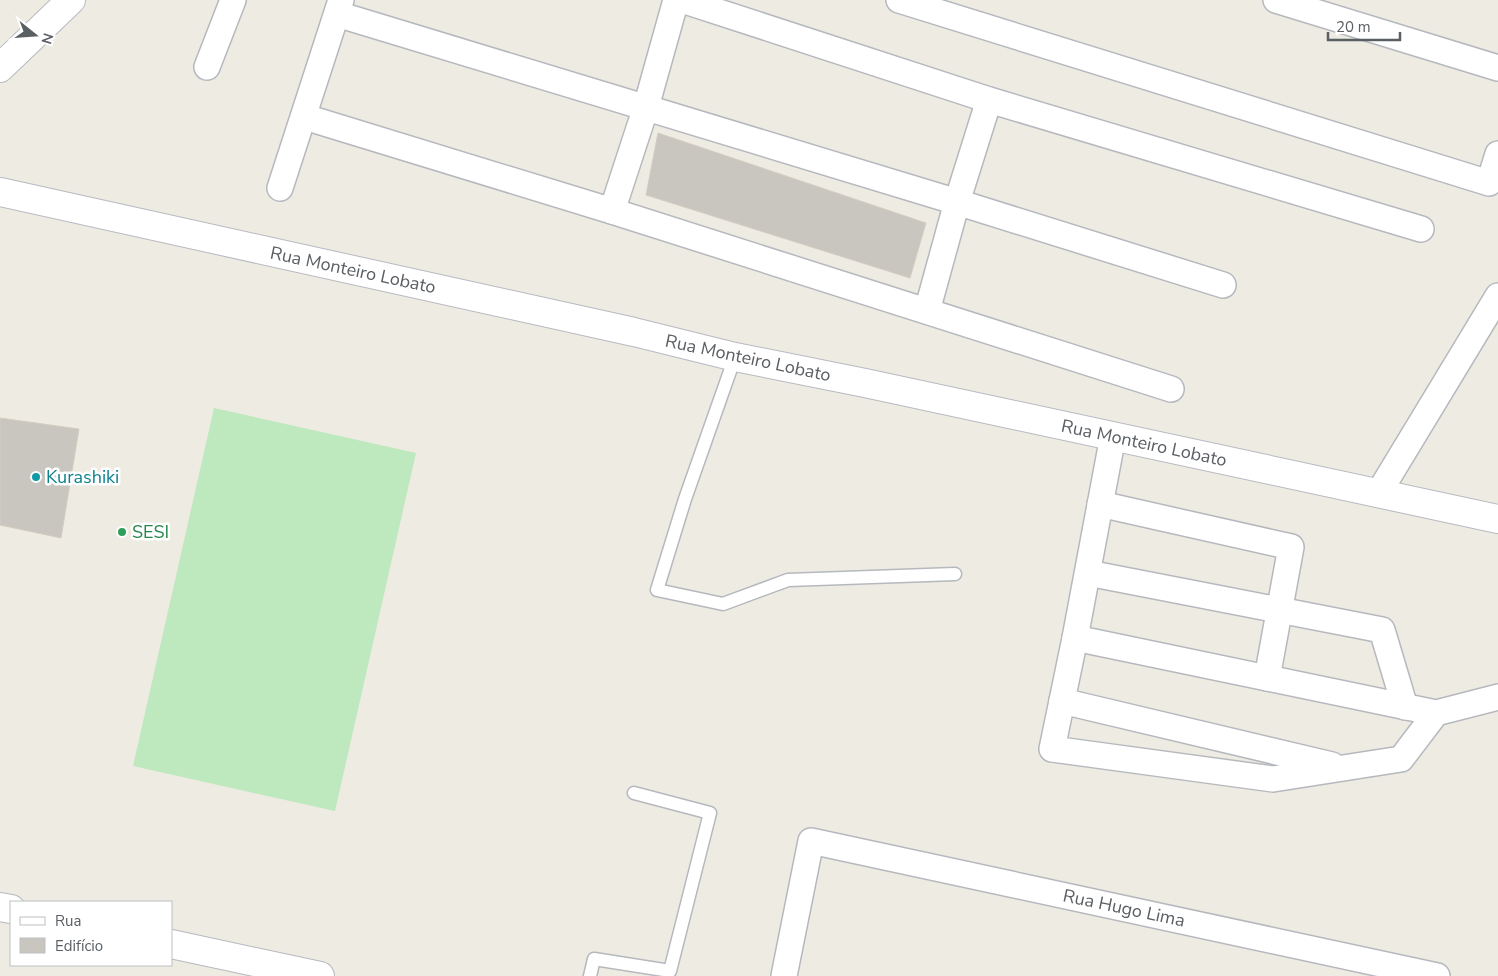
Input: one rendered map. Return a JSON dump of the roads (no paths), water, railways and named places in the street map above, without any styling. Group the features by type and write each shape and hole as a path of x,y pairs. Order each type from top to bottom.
{"main road":[{"path":"0,68 71,0"},
{"name":"Rua Monteiro Lobato","path":"0,192 614,328 735,357 865,383 1498,519"},
{"path":"172,944 320,976"}],"street":[{"path":"207,66 233,0"},
{"path":"612,211 646,107 676,0"},
{"path":"682,0 989,100 1421,229"},
{"path":"899,0 1489,183 1498,154"},
{"path":"1276,0 1498,68"},
{"path":"280,188 339,7 646,107 1222,285"},
{"path":"927,311 957,202 989,100"},
{"path":"305,116 612,211 1171,390"},
{"path":"1378,494 1498,296"},
{"path":"1113,436 1088,573 1052,749 1273,779 1401,759 1436,713"},
{"path":"1100,504 1291,547 1267,678"},
{"path":"1088,573 1382,630 1405,707"},
{"path":"1075,638 1436,713 1498,696"},
{"path":"1062,701 1343,768"},
{"name":"Rua Hugo Lima","path":"784,976 811,841 1381,970 1437,976"}],"lane":[{"path":"735,357 685,499 657,590 723,604 788,580 955,574"},
{"path":"590,976 594,959 670,971 710,813 634,793"}],"place":[{"name":"Kurashiki","path":"36,477"},
{"name":"SESI","path":"122,532"}]}
